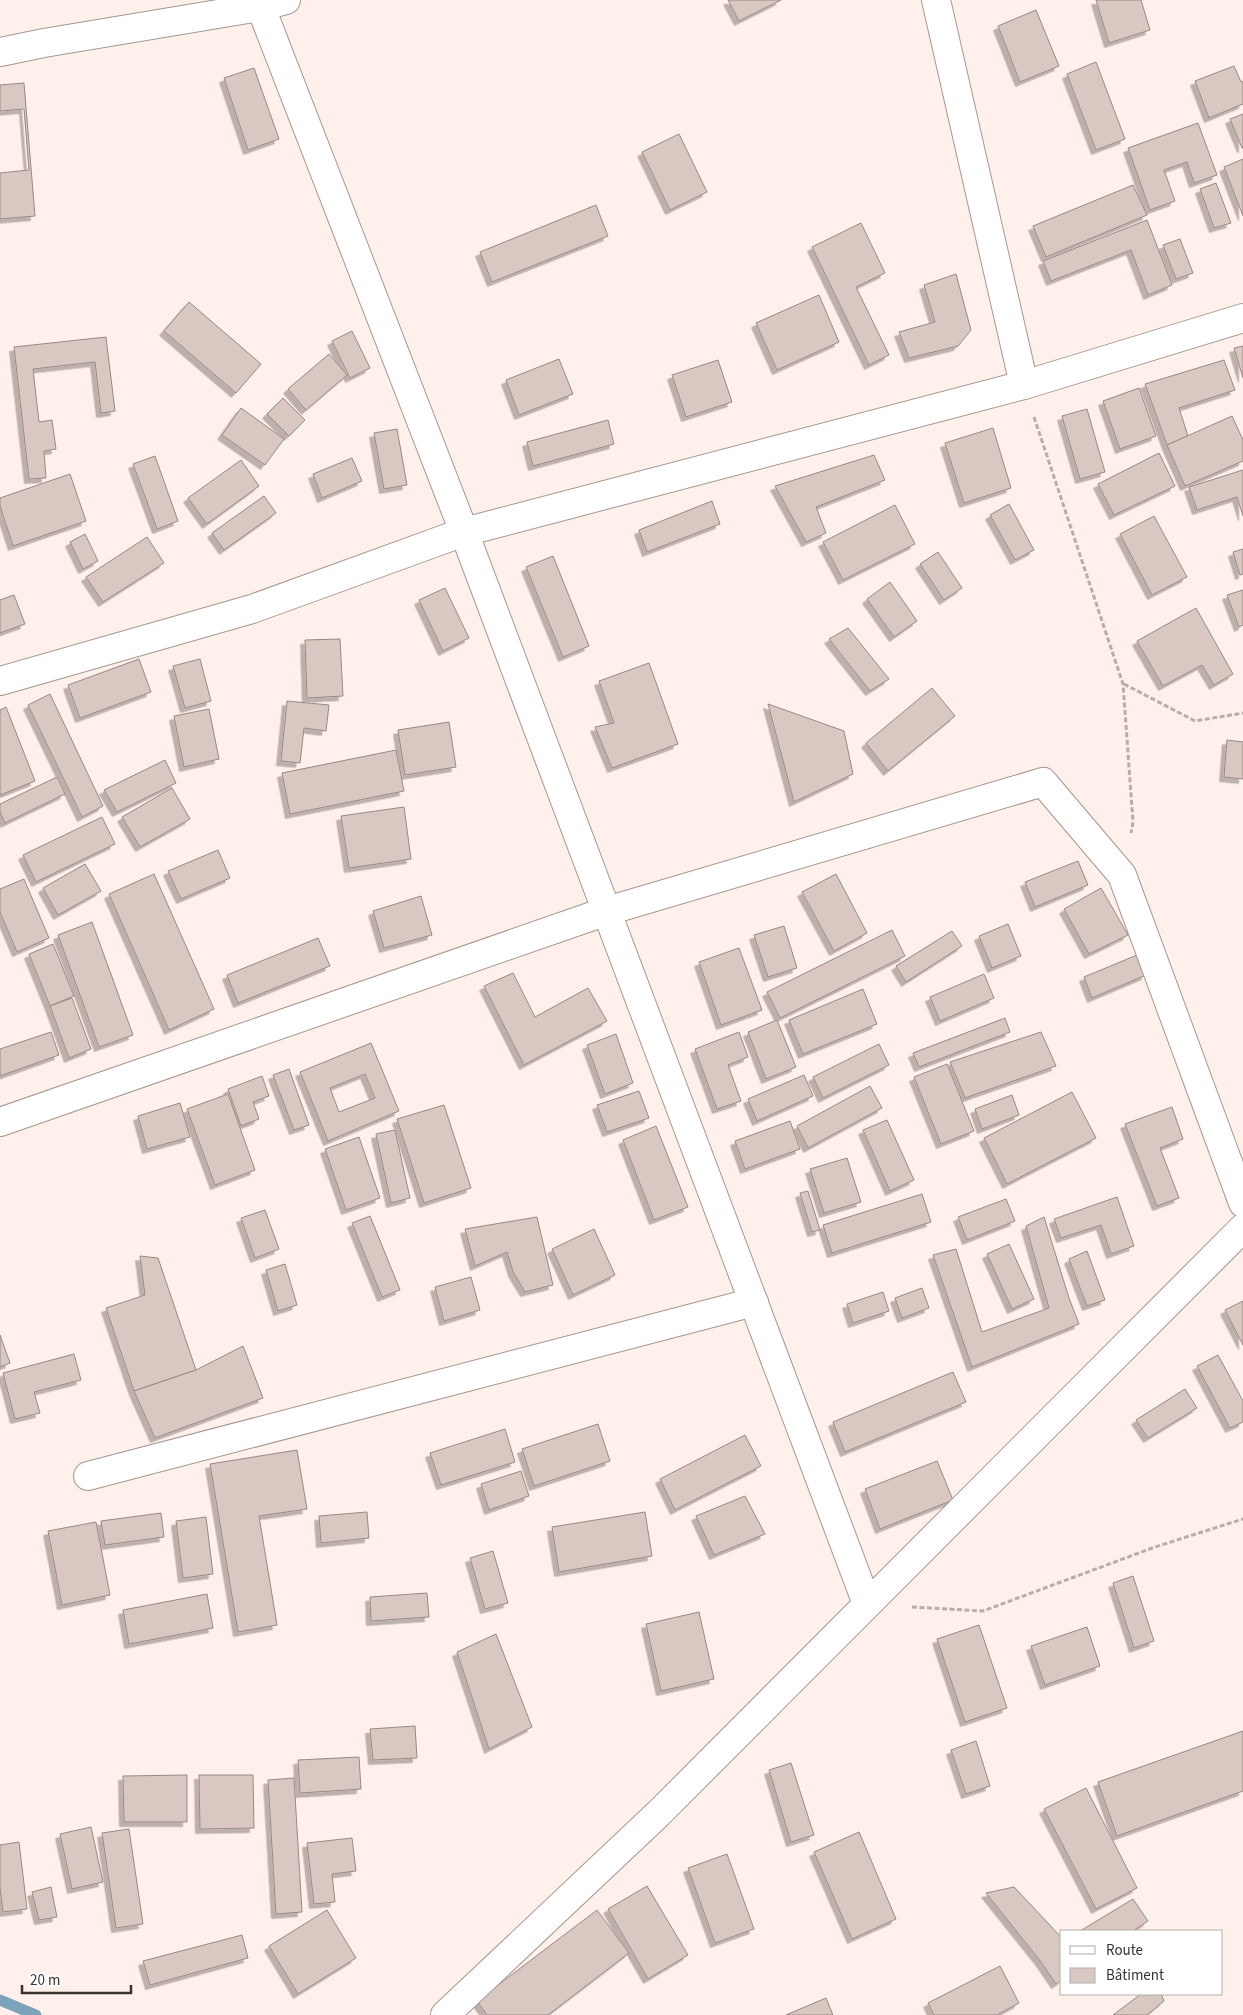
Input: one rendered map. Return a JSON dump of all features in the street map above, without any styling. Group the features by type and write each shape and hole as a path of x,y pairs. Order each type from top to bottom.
{"street":[{"path":"0,52 44,42 259,3 286,0"},
{"path":"936,0 1024,385"},
{"path":"259,3 464,532 867,1604"},
{"path":"0,681 252,608 464,532 1024,385 1243,318"},
{"path":"0,1122 607,910 1043,782 1122,875 1243,1203"},
{"path":"445,2015 659,1813 1243,1228"},
{"path":"88,1476 754,1302"}],"path":[{"path":"1024,385 1123,684 1134,822 1122,875"},
{"path":"1123,684 1195,721 1243,713"},
{"path":"867,1604 983,1611 1155,1547 1243,1519"}],"building":[{"path":"728,0 781,0 739,21"},
{"path":"1096,0 1141,0 1150,30 1109,43"},
{"path":"1036,10 1059,66 1020,82 998,26"},
{"path":"1096,62 1125,139 1096,150 1067,74"},
{"path":"1234,66 1241,82 1243,81 1243,104 1209,118 1195,81"},
{"path":"254,68 279,139 248,150 224,78"},
{"path":"24,83 35,216 0,219 0,173 29,170 24,109 0,111 0,85"},
{"path":"1243,114 1243,148 1242,148 1230,119"},
{"path":"1198,123 1217,175 1194,183 1187,162 1164,170 1175,201 1150,210 1128,148"},
{"path":"679,134 707,192 670,210 642,152"},
{"path":"1243,159 1243,216 1224,167"},
{"path":"1216,183 1231,223 1214,228 1200,189"},
{"path":"1133,185 1147,215 1046,257 1033,226"},
{"path":"596,205 608,236 492,282 480,252"},
{"path":"1147,220 1172,285 1148,295 1131,250 1051,281 1043,261"},
{"path":"861,223 885,273 856,287 889,355 869,365 812,247"},
{"path":"1180,239 1193,273 1176,279 1163,245"},
{"path":"956,274 971,330 958,346 909,358 899,332 935,322 924,285"},
{"path":"819,295 839,342 777,370 756,323"},
{"path":"189,302 261,364 236,393 164,331"},
{"path":"352,331 370,368 350,378 332,341"},
{"path":"106,337 115,411 101,413 95,362 33,369 39,422 52,420 56,449 44,451 46,478 29,479 14,347"},
{"path":"1243,346 1243,378 1234,348"},
{"path":"329,354 347,375 306,410 288,389"},
{"path":"559,359 573,394 519,415 506,380"},
{"path":"718,360 732,402 686,417 672,375"},
{"path":"1224,360 1235,390 1179,408 1188,436 1167,445 1145,384"},
{"path":"1139,388 1156,436 1120,449 1103,401"},
{"path":"283,398 305,420 289,436 267,414"},
{"path":"241,408 284,439 265,465 222,435"},
{"path":"1087,409 1105,472 1080,479 1062,416"},
{"path":"1232,416 1243,440 1243,461 1185,486 1167,445"},
{"path":"608,420 614,444 533,466 527,442"},
{"path":"993,428 1011,488 964,503 945,443"},
{"path":"397,429 407,485 384,489 374,433"},
{"path":"1159,453 1175,486 1114,515 1098,484"},
{"path":"874,455 885,480 816,507 826,533 806,542 775,486"},
{"path":"155,456 178,521 157,529 133,464"},
{"path":"352,458 362,481 322,498 313,474"},
{"path":"241,460 259,486 207,524 188,498"},
{"path":"1243,470 1243,516 1237,497 1197,510 1189,487"},
{"path":"70,474 86,521 13,546 0,506 0,498"},
{"path":"264,496 276,513 224,550 212,533"},
{"path":"712,501 720,524 647,552 639,530"},
{"path":"1009,504 1034,550 1015,560 990,515"},
{"path":"895,505 915,544 843,580 823,542"},
{"path":"1154,516 1187,577 1152,595 1120,534"},
{"path":"85,534 98,561 83,569 70,542"},
{"path":"147,537 164,563 103,602 86,577"},
{"path":"1243,549 1243,574 1240,575 1233,552"},
{"path":"938,552 962,588 944,600 920,564"},
{"path":"553,556 589,646 563,657 526,567"},
{"path":"890,582 917,621 894,637 867,599"},
{"path":"445,588 469,638 443,651 419,600"},
{"path":"1243,590 1243,625 1239,627 1227,595"},
{"path":"14,595 25,624 0,633 0,600"},
{"path":"1196,608 1233,674 1214,685 1202,665 1163,686 1137,641"},
{"path":"848,628 889,679 870,691 829,639"},
{"path":"340,639 343,696 307,698 305,640"},
{"path":"139,659 151,692 80,718 68,685"},
{"path":"200,659 211,701 185,708 173,666"},
{"path":"649,663 678,744 612,768 595,727 614,723 599,681"},
{"path":"932,688 955,716 888,771 866,743"},
{"path":"50,694 103,806 82,817 28,705"},
{"path":"287,701 329,705 326,731 304,728 300,763 281,761"},
{"path":"768,704 844,731 853,774 794,802"},
{"path":"6,707 35,781 0,795 0,710"},
{"path":"209,709 219,759 184,767 174,716"},
{"path":"449,722 456,767 405,775 398,730"},
{"path":"1227,740 1243,742 1243,779 1224,777"},
{"path":"396,750 404,791 290,814 282,773"},
{"path":"165,760 176,783 117,812 104,790"},
{"path":"57,777 65,794 5,823 0,812 0,804"},
{"path":"172,788 190,819 140,847 122,817"},
{"path":"404,807 411,859 349,868 341,816"},
{"path":"102,817 115,844 36,882 23,855"},
{"path":"218,850 230,878 181,899 168,871"},
{"path":"1078,861 1088,885 1035,907 1025,882"},
{"path":"85,864 101,891 58,915 43,888"},
{"path":"154,874 214,1009 169,1030 109,894"},
{"path":"836,874 867,933 834,951 802,892"},
{"path":"24,879 49,938 17,952 0,912 0,889"},
{"path":"1101,888 1128,935 1089,954 1064,909"},
{"path":"421,896 432,935 384,948 373,911"},
{"path":"92,922 133,1035 99,1047 58,935"},
{"path":"1008,924 1021,956 992,968 979,936"},
{"path":"784,926 797,968 768,977 754,935"},
{"path":"892,930 905,956 780,1018 767,992"},
{"path":"952,931 962,946 906,982 896,966"},
{"path":"318,938 330,966 238,1003 227,975"},
{"path":"53,944 74,996 50,1006 29,954"},
{"path":"739,948 762,1010 721,1025 699,962"},
{"path":"1137,955 1146,975 1092,998 1084,977"},
{"path":"513,973 535,1017 588,988 607,1021 524,1065 484,986"},
{"path":"984,974 994,998 940,1021 930,997"},
{"path":"863,989 877,1024 803,1054 789,1020"},
{"path":"72,998 91,1049 69,1058 50,1006"},
{"path":"1005,1018 1010,1032 919,1067 913,1053"},
{"path":"777,1020 796,1067 766,1079 748,1032"},
{"path":"51,1032 59,1055 0,1076 0,1049"},
{"path":"739,1032 748,1057 728,1065 741,1101 717,1109 695,1049"},
{"path":"1041,1032 1056,1066 965,1098 950,1062"},
{"path":"616,1034 633,1083 605,1094 587,1045"},
{"path":"371,1043 399,1111 328,1141 300,1072","holes":["365,1074 375,1098 339,1112 330,1088"]},
{"path":"879,1044 889,1065 823,1098 813,1077"},
{"path":"947,1064 974,1131 941,1144 914,1077"},
{"path":"289,1069 309,1125 294,1130 273,1075"},
{"path":"804,1075 813,1096 757,1121 748,1099"},
{"path":"262,1076 269,1096 253,1102 259,1119 241,1126 228,1089"},
{"path":"870,1086 882,1108 808,1148 797,1126"},
{"path":"639,1091 649,1118 607,1132 597,1105"},
{"path":"1072,1092 1096,1138 1007,1184 984,1138"},
{"path":"228,1094 255,1170 215,1185 187,1109"},
{"path":"1012,1095 1019,1115 982,1129 975,1109"},
{"path":"180,1103 190,1137 147,1149 138,1116"},
{"path":"444,1105 471,1188 424,1203 397,1119"},
{"path":"1172,1107 1183,1139 1160,1148 1179,1198 1157,1206 1125,1124"},
{"path":"887,1120 914,1180 890,1191 863,1130"},
{"path":"790,1121 800,1149 745,1169 735,1141"},
{"path":"656,1126 688,1207 654,1220 623,1140"},
{"path":"395,1130 410,1198 391,1203 376,1134"},
{"path":"359,1137 380,1198 346,1210 325,1149"},
{"path":"847,1158 861,1202 824,1213 810,1169"},
{"path":"808,1191 820,1230 812,1232 800,1193"},
{"path":"922,1194 931,1222 832,1253 823,1225"},
{"path":"1117,1197 1134,1246 1111,1254 1101,1225 1061,1238 1054,1219"},
{"path":"1006,1199 1015,1221 967,1240 958,1217"},
{"path":"265,1210 279,1249 255,1258 241,1218"},
{"path":"370,1216 400,1290 382,1297 352,1223"},
{"path":"537,1217 553,1285 525,1292 513,1272 507,1252 475,1266 465,1229"},
{"path":"1044,1217 1079,1324 972,1367 933,1255 956,1249 982,1332 1049,1308 1026,1226"},
{"path":"594,1229 615,1275 573,1295 552,1249"},
{"path":"1009,1244 1034,1299 1012,1309 987,1254"},
{"path":"1087,1251 1105,1300 1087,1306 1069,1259"},
{"path":"140,1256 158,1258 196,1370 134,1391 106,1308 145,1295"},
{"path":"285,1264 297,1305 278,1311 266,1270"},
{"path":"471,1277 480,1310 444,1321 435,1287"},
{"path":"922,1288 929,1308 902,1318 895,1298"},
{"path":"883,1292 889,1311 853,1323 847,1304"},
{"path":"1243,1301 1243,1345 1225,1310"},
{"path":"0,1335 10,1363 0,1367"},
{"path":"243,1346 263,1398 155,1438 134,1391 196,1370"},
{"path":"74,1354 81,1380 34,1392 40,1413 15,1419 3,1373"},
{"path":"1218,1355 1243,1401 1243,1422 1230,1428 1197,1366"},
{"path":"953,1372 966,1402 845,1452 833,1422"},
{"path":"1185,1389 1197,1408 1148,1438 1136,1420"},
{"path":"598,1424 610,1461 534,1486 522,1449"},
{"path":"505,1429 515,1462 441,1485 430,1453"},
{"path":"745,1435 761,1466 675,1510 660,1479"},
{"path":"297,1450 307,1509 259,1516 277,1625 238,1632 210,1464"},
{"path":"937,1461 953,1500 880,1529 865,1489"},
{"path":"521,1471 529,1496 489,1510 481,1484"},
{"path":"745,1496 765,1534 714,1555 696,1516"},
{"path":"367,1512 369,1538 321,1543 319,1516"},
{"path":"645,1512 652,1556 559,1572 552,1527"},
{"path":"161,1513 164,1537 105,1545 101,1521"},
{"path":"206,1517 213,1574 183,1578 176,1521"},
{"path":"96,1522 110,1595 62,1605 48,1531"},
{"path":"493,1551 508,1603 485,1609 470,1558"},
{"path":"1133,1576 1154,1641 1134,1648 1113,1583"},
{"path":"427,1593 429,1617 371,1621 370,1597"},
{"path":"207,1594 213,1628 129,1644 123,1610"},
{"path":"699,1612 714,1679 661,1691 646,1624"},
{"path":"979,1625 1007,1708 965,1722 937,1639"},
{"path":"1087,1627 1100,1666 1045,1685 1031,1646"},
{"path":"496,1634 532,1727 489,1749 457,1652"},
{"path":"415,1726 417,1758 373,1760 370,1729"},
{"path":"1243,1731 1243,1791 1117,1836 1098,1782"},
{"path":"976,1741 990,1786 966,1794 951,1750"},
{"path":"359,1757 361,1789 300,1793 298,1760"},
{"path":"791,1763 814,1835 791,1842 769,1770"},
{"path":"187,1775 187,1822 124,1822 123,1776"},
{"path":"199,1775 253,1775 254,1828 200,1829"},
{"path":"294,1778 302,1912 276,1914 268,1780"},
{"path":"1086,1788 1137,1888 1096,1909 1044,1809"},
{"path":"91,1827 103,1882 72,1889 60,1834"},
{"path":"129,1829 143,1924 116,1928 102,1833"},
{"path":"859,1832 896,1919 852,1939 814,1852"},
{"path":"352,1838 356,1871 332,1874 335,1902 314,1904 307,1843"},
{"path":"19,1842 27,1909 3,1912 0,1888 0,1845"},
{"path":"727,1854 754,1929 715,1943 688,1868"},
{"path":"647,1886 688,1955 648,1979 608,1909"},
{"path":"51,1887 57,1917 39,1920 32,1892"},
{"path":"1014,1887 1060,1936 1060,1981 1056,1984 1041,1962 986,1893"},
{"path":"1133,1899 1148,1921 1134,1930 1082,1930"},
{"path":"327,1910 356,1958 298,1994 269,1946"},
{"path":"597,1910 629,1953 548,2015 487,2015 477,2001"},
{"path":"242,1935 248,1958 150,1985 143,1961"},
{"path":"1000,1966 1019,2003 997,2015 934,2015 928,2003"},
{"path":"1140,1995 1161,1995 1164,2001 1147,2015 1113,2015"},
{"path":"826,1998 833,2015 786,2015"}],"waterway":[{"path":"0,2000 36,2015"}]}
